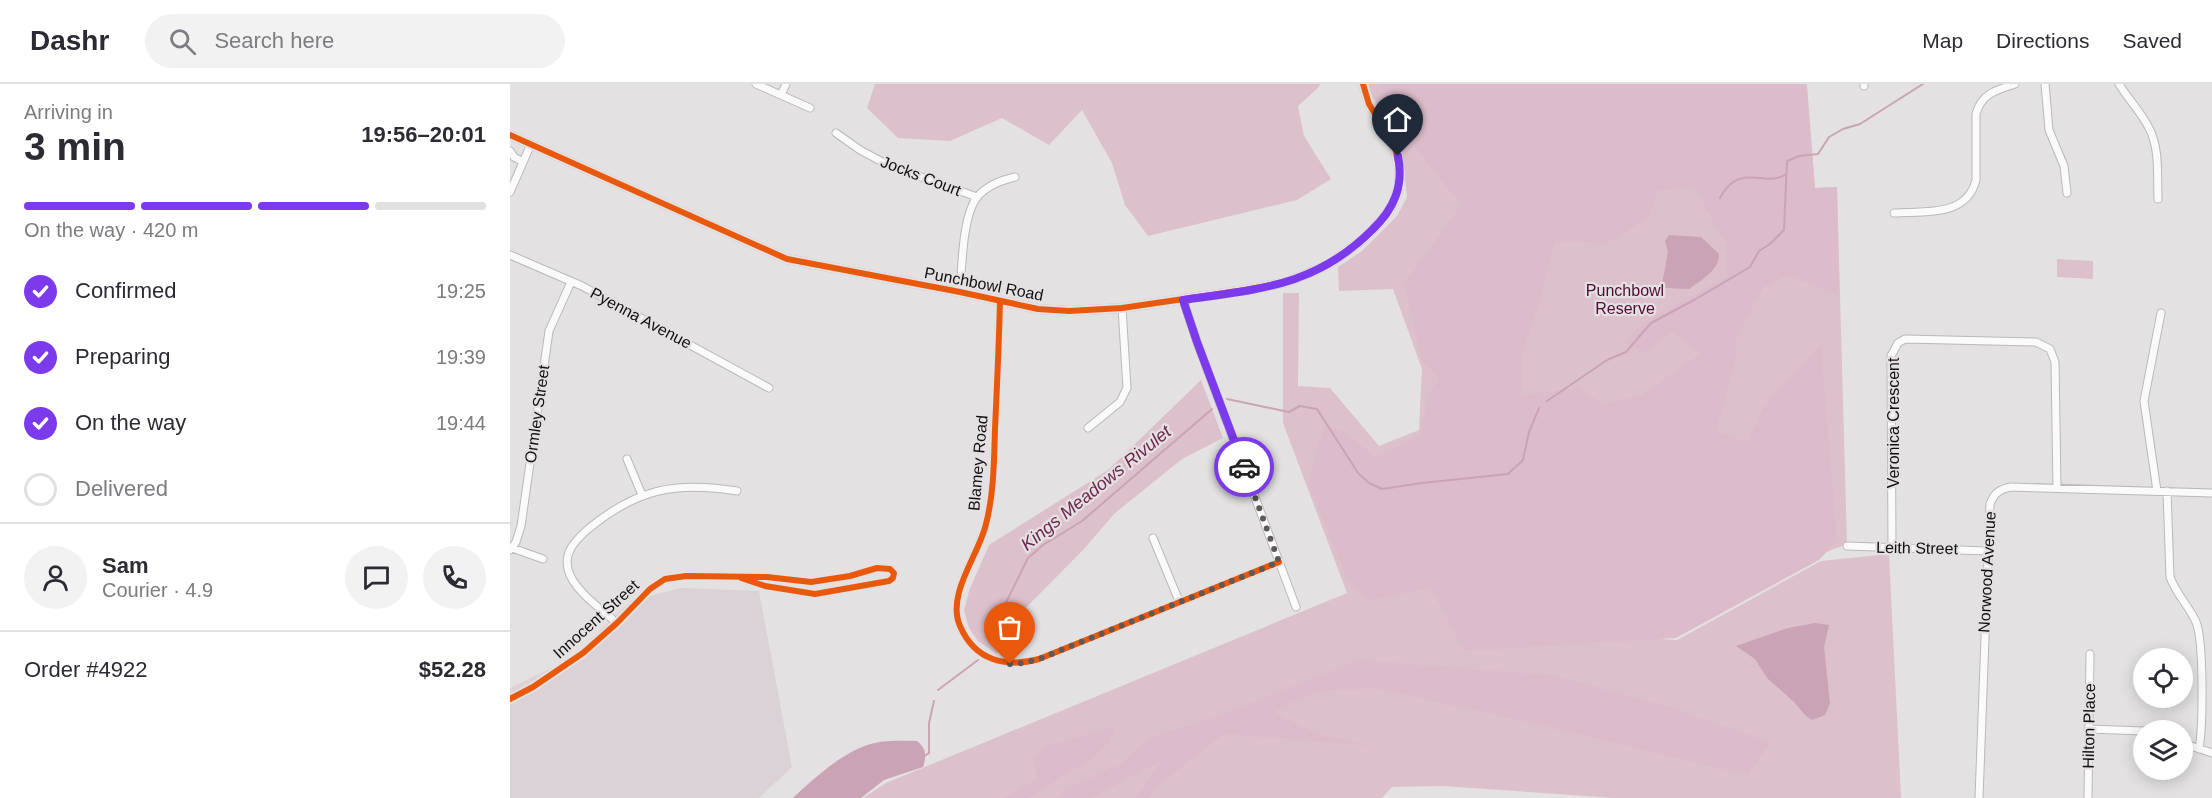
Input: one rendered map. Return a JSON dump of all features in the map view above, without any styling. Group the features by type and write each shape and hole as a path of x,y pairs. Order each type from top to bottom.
{"street":[{"path":"756,84 810,108"},
{"path":"781,95 786,84"},
{"name":"Punchbowl Road","path":"510,135 787,259 1038,309 1122,308 1272,285 1302,277 1328,266 1346,254 1386,216 1397,195 1400,181 1400,165 1395,147 1370,104 1363,84"},
{"path":"1894,213 1950,209 1964,202 1974,189 1976,180 1978,106 1989,93 2015,84"},
{"path":"2045,84 2049,130 2064,166 2067,193"},
{"path":"2119,84 2145,121 2154,140 2157,150 2158,199"},
{"name":"Jocks Court","path":"836,133 860,150 888,165 977,197"},
{"path":"510,192 531,144"},
{"path":"510,151 512,156 523,162"},
{"path":"960,292 964,242 977,197 1001,181 1015,177"},
{"name":"Pyenna Avenue","path":"510,255 571,282 769,388"},
{"name":"Ormley Street","path":"543,559 511,549 521,526 549,331 571,282"},
{"path":"1183,300 1296,607"},
{"name":"Blamey Road","path":"1000,301 992,498 980,543 959,590 956,603 959,626 979,652 995,661 1010,664 1039,659 1279,562"},
{"path":"1088,428 1120,402 1127,388 1122,308"},
{"path":"2157,491 2144,400 2161,314"},
{"name":"Veronica Crescent","path":"1892,547 1891,356 1898,343 1905,339 2036,342 2050,349 2055,362 2057,488"},
{"path":"627,459 642,495"},
{"path":"617,623 572,580 567,555 574,543 613,511 642,495 679,487 698,486 737,491"},
{"name":"Norwood Avenue","path":"1980,798 1990,504 1997,492 2011,486 2212,493"},
{"path":"2167,491 2170,577 2199,630 2201,694 2199,749"},
{"path":"1154,538 1179,601"},
{"name":"Leith Street","path":"1848,546 1988,551"},
{"name":"Innocent Street","path":"510,699 583,653 650,589 665,579 686,576 767,577 812,582 850,576 877,568 894,573 890,581 815,594 765,586 741,578"},
{"name":"Hilton Place","path":"2088,798 2090,654"},
{"path":"2088,729 2133,731"},
{"path":"2193,747 2212,753"}],"shaded area":[{"name":"Punchbowl Reserve","path":"1381,84 1806,84 1815,188 1837,187 1839,295 1787,275 1764,287 1739,333 1735,346 1738,351 1716,431 1747,442 1767,401 1821,345 1837,541 1819,560 1676,638 1464,651 1430,587 1370,601 1348,581 1308,484 1324,426 1342,431 1375,456 1420,436 1428,397 1439,377 1422,362 1404,284 1461,205 1401,130","holes":["1694,187 1727,246 1727,277 1647,320 1624,342 1646,353 1672,331 1700,354 1641,395 1604,404 1578,388 1521,395 1521,357 1542,293 1555,241 1606,244 1649,218 1657,191"]},
{"path":"1669,235 1701,237 1719,254 1713,270 1689,289 1666,288 1662,284 1668,252 1665,241"},
{"path":"682,588 759,591 792,767 759,798 510,798 510,688 570,659 632,600"},
{"path":"1815,623 1829,625 1824,647 1830,703 1825,715 1812,720 1767,678 1755,659 1736,646 1788,628"},
{"path":"1358,660 1552,675 1661,704 1771,742 1748,775 1375,688 1315,692 1273,712 1317,734 1376,746 1224,734 1159,785 1149,798 1135,798 1162,760 1092,798 1056,798 1064,790 1122,763 1150,737 1209,719"},
{"path":"1115,727 1109,742 1095,756 1029,798 1002,798 1036,780 1035,757 1047,745"},
{"path":"917,741 925,752 923,767 884,780 861,798 793,798 821,773 853,751 880,742"}],"green space":[{"path":"875,84 1320,84 1298,106 1304,136 1331,179 1297,200 1148,236 1125,205 1112,163 1082,110 1049,145 1002,118 950,141 898,138 867,108"},
{"name":"Punchbowl Reserve","path":"1369,84 1807,84 1815,188 1837,187 1847,544 1677,611 1472,627 1677,640 1821,561 1889,554 1901,798 1614,798 1442,786 1392,787 1382,798 863,798 886,783 1347,593 1283,423 1283,293 1299,293 1298,386 1330,388 1379,446 1419,430 1422,369 1393,289 1339,291 1338,267 1362,251 1397,216 1407,197 1401,140 1369,92"},
{"path":"2057,259 2093,261 2093,279 2057,277"},
{"path":"1201,380 1223,438 1182,459 1114,514 1083,550 1005,629 997,654 978,641 969,628 964,610 969,591 989,545 1108,470"}],"waterway":[{"name":"Kings Meadows Rivulet","path":"1547,401 1607,360 1626,352 1651,323 1750,267 1759,251 1784,230 1787,161 1799,156 1818,154 1829,137 1843,129 1860,124 1923,84"},
{"path":"1720,198 1736,180 1753,177 1770,179 1786,174"},
{"name":"Kings Meadows Rivulet","path":"1227,399 1289,412 1300,406 1317,409 1358,473 1369,483 1382,489 1508,474 1523,460 1529,432 1539,408"},
{"name":"Kings Meadows Rivulet","path":"993,629 1028,558 1043,545 1082,521 1212,409"},
{"name":"Kings Meadows Rivulet","path":"938,690 978,660"},
{"name":"Kings Meadows Rivulet","path":"923,757 929,753 929,723 934,701"}],"cycle path":[{"path":"510,135 787,259 1038,309 1069,311 1122,308 1287,282 1328,265 1365,238 1386,216 1394,202 1399,188 1400,173 1395,147 1369,104 1363,84"},
{"path":"1000,301 991,501 982,536 965,575 957,601 960,626 974,647 983,654 1003,662 1015,663 1039,659 1279,562"},
{"path":"510,699 533,687 583,653 650,589 665,579 686,576 767,577 811,582 850,576 877,568 890,569 894,573 893,578 889,581 815,594 765,586 741,578"}],"way so far":[{"path":"1010,664 1039,659 1279,562 1244,467"}],"route":[{"path":"1244,467 1183,300 1287,282 1336,261 1365,238 1386,216 1397,195 1400,181 1398,156"}]}
